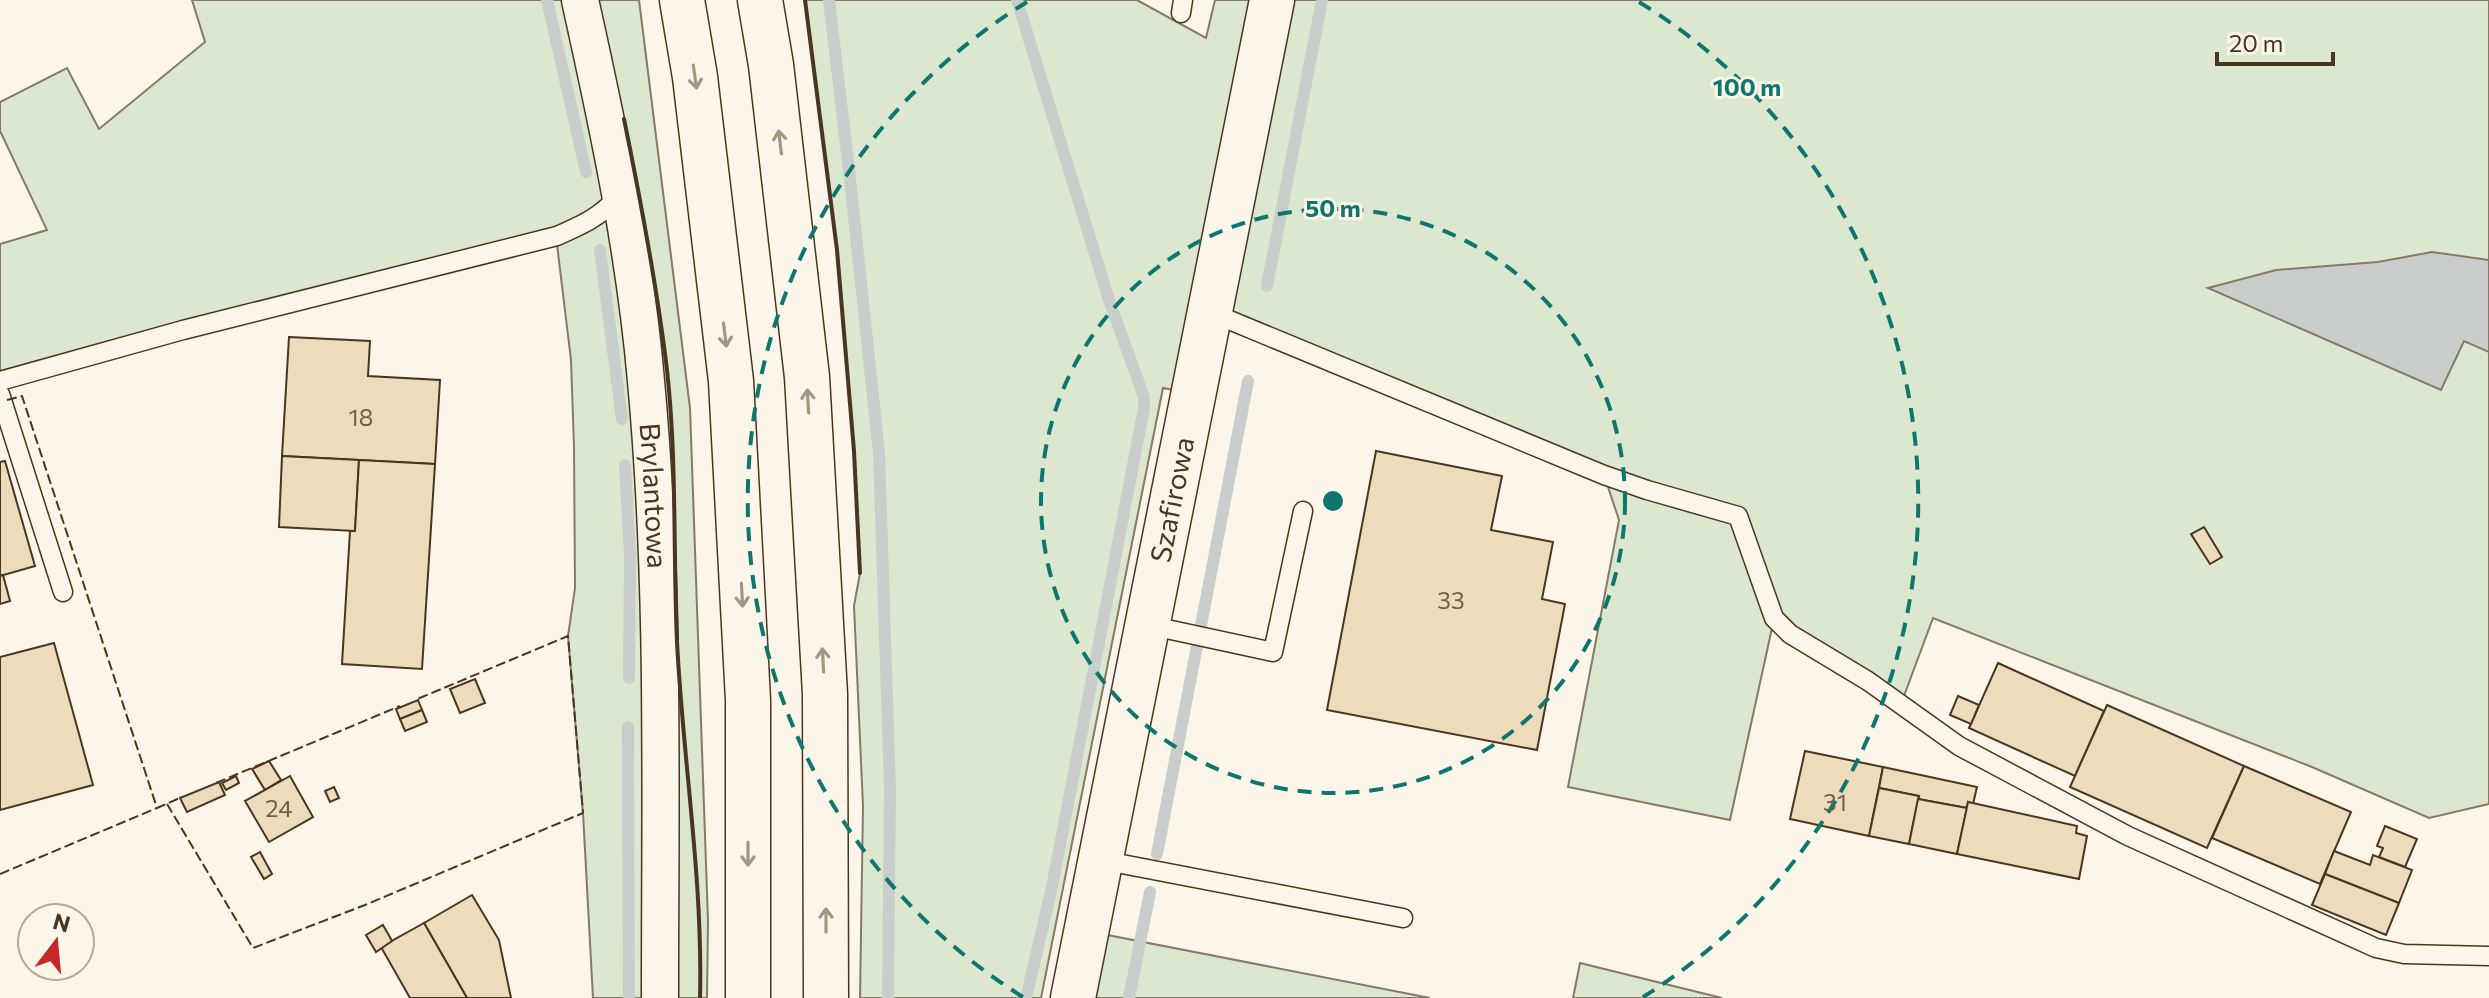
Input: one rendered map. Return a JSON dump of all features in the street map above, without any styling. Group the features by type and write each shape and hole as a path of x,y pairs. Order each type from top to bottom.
{"main road":[{"path":"682,0 695,77 731,381 748,700 748,998"},
{"path":"760,0 771,65 807,377 825,694 826,998"},
{"name":"Szafirowa","path":"1073,998 1272,0"}],"street":[{"name":"Brylantowa","path":"580,0 620,195 646,377 654,491 660,698 660,998"}],"lane":[{"path":"0,381 183,330 557,236 605,212 620,195"},
{"path":"1210,312 1604,475 1738,516 1774,618 1790,634 1868,681 1959,746 2128,836 2376,948 2404,954 2489,956"},
{"path":"0,394 7,438 63,592"},
{"path":"1148,625 1273,652 1303,511"},
{"path":"1101,860 1403,918"}],"green space":[{"path":"192,0 639,0 690,408 708,921 707,998 593,998 583,813 568,636 575,588 571,360 556,236 0,381 0,244 47,230 0,131 0,102 67,68 99,129 205,42"},
{"path":"805,0 1137,0 1206,38 1215,0 2489,0 2489,804 2429,818 2312,767 1933,618 1901,704 1774,619 1730,820 1568,787 1619,520 1604,475 1211,312 1194,394 1163,388 1041,998 860,998 863,806 854,606 860,573 854,451 837,250"},
{"path":"1087,931 1430,998 1073,998"},
{"path":"1580,963 1722,998 1573,998"}],"shaded area":[{"path":"2432,252 2489,260 2489,352 2464,341 2441,390 2208,288 2276,270 2378,262"}],"building":[{"path":"289,337 370,341 368,376 440,380 435,464 282,456"},
{"path":"1376,451 1502,476 1491,530 1553,542 1542,599 1565,604 1537,750 1327,710"},
{"path":"282,456 359,460 355,531 279,527"},
{"path":"359,460 435,464 422,669 342,664 350,531 355,531"},
{"path":"5,461 35,566 0,576 0,462"},
{"path":"2204,527 2222,557 2210,564 2191,534"},
{"path":"3,575 10,601 0,604 0,576"},
{"path":"54,643 93,785 0,810 0,657"},
{"path":"1998,663 2104,711 2075,776 1969,728"},
{"path":"475,679 485,703 460,713 450,689"},
{"path":"1958,696 1979,705 1971,724 1950,715"},
{"path":"418,700 422,710 400,719 396,709"},
{"path":"2107,705 2244,766 2207,848 2070,787"},
{"path":"422,710 427,722 405,731 400,719"},
{"path":"1805,751 1883,767 1869,836 1790,819"},
{"path":"269,761 281,780 265,790 252,769"},
{"path":"2244,766 2351,812 2320,884 2212,838"},
{"path":"1883,767 1977,787 1973,804 1968,802 1967,808 1879,788"},
{"path":"236,776 239,783 226,790 222,783"},
{"path":"290,776 313,817 269,842 245,801"},
{"path":"219,782 225,795 187,812 180,798"},
{"path":"334,787 339,798 330,802 325,791"},
{"path":"1879,788 1919,796 1909,844 1869,836"},
{"path":"1918,799 1967,808 1957,854 1909,844"},
{"path":"1968,802 2077,826 2076,833 2087,836 2079,879 1957,854"},
{"path":"2385,826 2417,839 2405,867 2379,857 2383,848 2377,846"},
{"path":"2334,851 2370,865 2373,855 2412,870 2399,903 2325,874"},
{"path":"260,852 272,874 264,879 251,857"},
{"path":"2325,874 2399,903 2386,935 2312,905"},
{"path":"472,895 499,940 511,998 467,998 424,923"},
{"path":"424,923 467,998 410,998 381,947"},
{"path":"383,925 392,941 376,952 366,935"}],"waterway":[{"path":"547,0 586,172"},
{"path":"829,0 879,453 890,788 888,998"},
{"path":"1017,0 1109,300 1144,397 1052,887 1026,998"},
{"path":"1267,286 1322,0"},
{"path":"600,250 622,419"},
{"path":"1157,854 1248,381"},
{"path":"625,465 630,554 629,678"},
{"path":"628,727 629,998"},
{"path":"1129,998 1150,892"}],"fence":[{"path":"7,400 22,396 157,808 182,797"},
{"path":"167,804 253,948 365,905 583,813 568,636 415,700"},
{"path":"216,783 400,706"},
{"path":"0,874 157,808"}],"wall":[{"path":"805,0 837,250 854,451 860,573"},
{"path":"624,119 653,276 670,404 677,642 699,908 700,998"}]}
